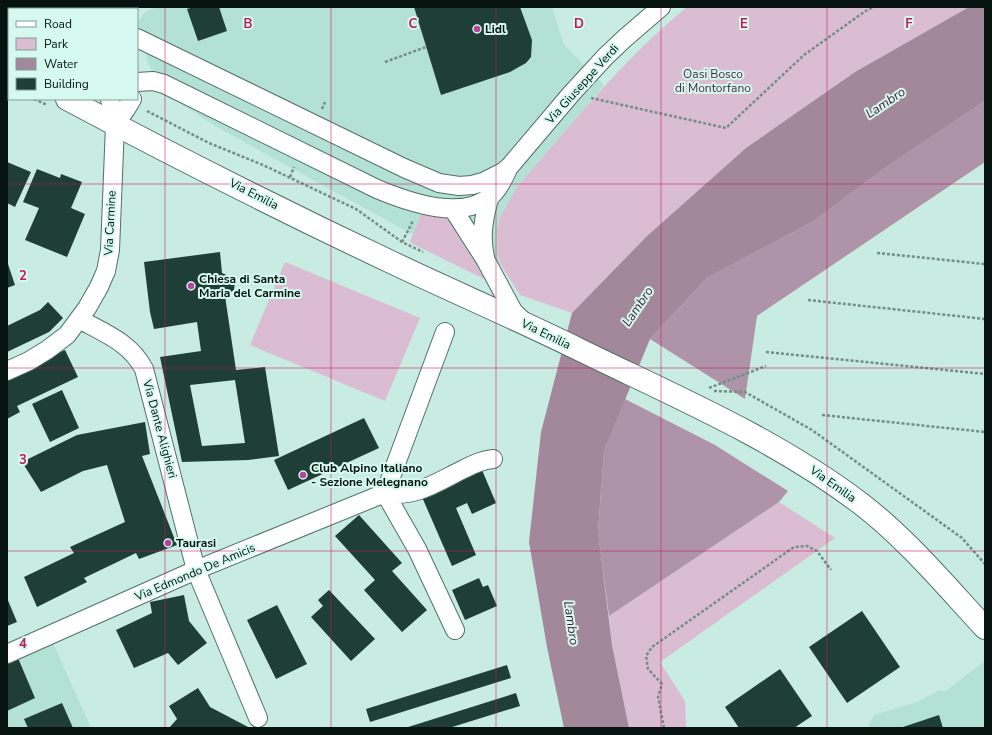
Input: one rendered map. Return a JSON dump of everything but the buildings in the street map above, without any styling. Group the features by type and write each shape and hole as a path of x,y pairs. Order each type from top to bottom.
{"street":[{"name":"Via Giuseppe Verdi","path":"510,166 571,94 614,48 661,7"},
{"path":"138,38 397,165 432,180 459,186 472,185 495,177 510,166"},
{"path":"138,82 153,81 164,84 384,192 420,203 453,209 472,206 490,196 499,186 510,166"},
{"name":"Via Emilia","path":"69,100 392,262 551,336 743,430 816,472 862,505 889,527 985,628"},
{"name":"Via Carmine","path":"7,371 29,361 67,335 99,287 106,271 109,258 115,124 110,100"},
{"path":"115,124 130,103"},
{"path":"486,259 482,236 490,196"},
{"path":"453,209 486,259 518,318 528,325"},
{"name":"Via Dante Alighieri","path":"79,319 123,344 135,354 144,369 196,570 258,718"},
{"path":"444,332 385,493 417,549 454,630"},
{"path":"385,493 399,494 423,490 478,462 494,459"},
{"name":"Via Edmondo De Amicis","path":"7,654 196,570 385,493"},
{"path":"959,601 985,613"}],"path":[{"path":"571,94 726,128 804,55 873,7"},
{"path":"385,62 426,47"},
{"path":"130,103 209,143 263,165 356,209 402,242 428,255"},
{"path":"877,253 985,264"},
{"path":"808,300 985,319"},
{"path":"766,352 985,374"},
{"path":"766,366 702,390 745,392 805,426 963,537 985,564"},
{"path":"822,415 985,432"},
{"path":"664,728 658,697 662,684 648,669 646,656 652,647 794,547 807,546 817,551 831,570"}],"shaded area":[{"path":"156,7 552,7 564,45 604,85 516,188 505,207 500,217 497,230 498,255 501,265 483,265 474,268 215,126 169,96 154,75 149,65 138,30 138,22 144,13"},
{"path":"985,101 985,162 757,316 745,399 650,339 707,278 814,221 885,168"},
{"path":"625,399 715,445 788,491 779,502 609,616 598,532 604,451"},
{"path":"53,643 91,728 7,728 7,663"},
{"path":"983,662 985,664 985,728 867,728 874,715 917,702 938,691 946,691"}],"green space":[{"name":"Oasi Bosco di Montorfano","path":"687,7 969,7 855,72 746,148 647,236 572,313 520,295 501,265 498,255 497,230 500,217 516,188 619,71 663,27"},
{"path":"427,213 458,219 465,231 484,279 411,243 410,241 421,215"},
{"path":"285,262 420,318 385,401 250,345"},
{"path":"779,502 835,538 660,662 685,701 686,728 629,728 612,645 609,616"}],"water":[{"name":"Lambro","path":"969,7 985,7 985,101 885,168 814,221 707,278 650,339 604,451 598,531 612,645 629,728 564,728 547,647 529,542 541,432 572,313 647,236 746,148 855,72"}],"place":[{"name":"Lidl","path":"477,29"},
{"name":"Chiesa di Santa Maria del Carmine","path":"191,286"},
{"name":"Club Alpino Italiano - Sezione Melegnano","path":"303,475"},
{"name":"Taurasi","path":"168,543"}]}
